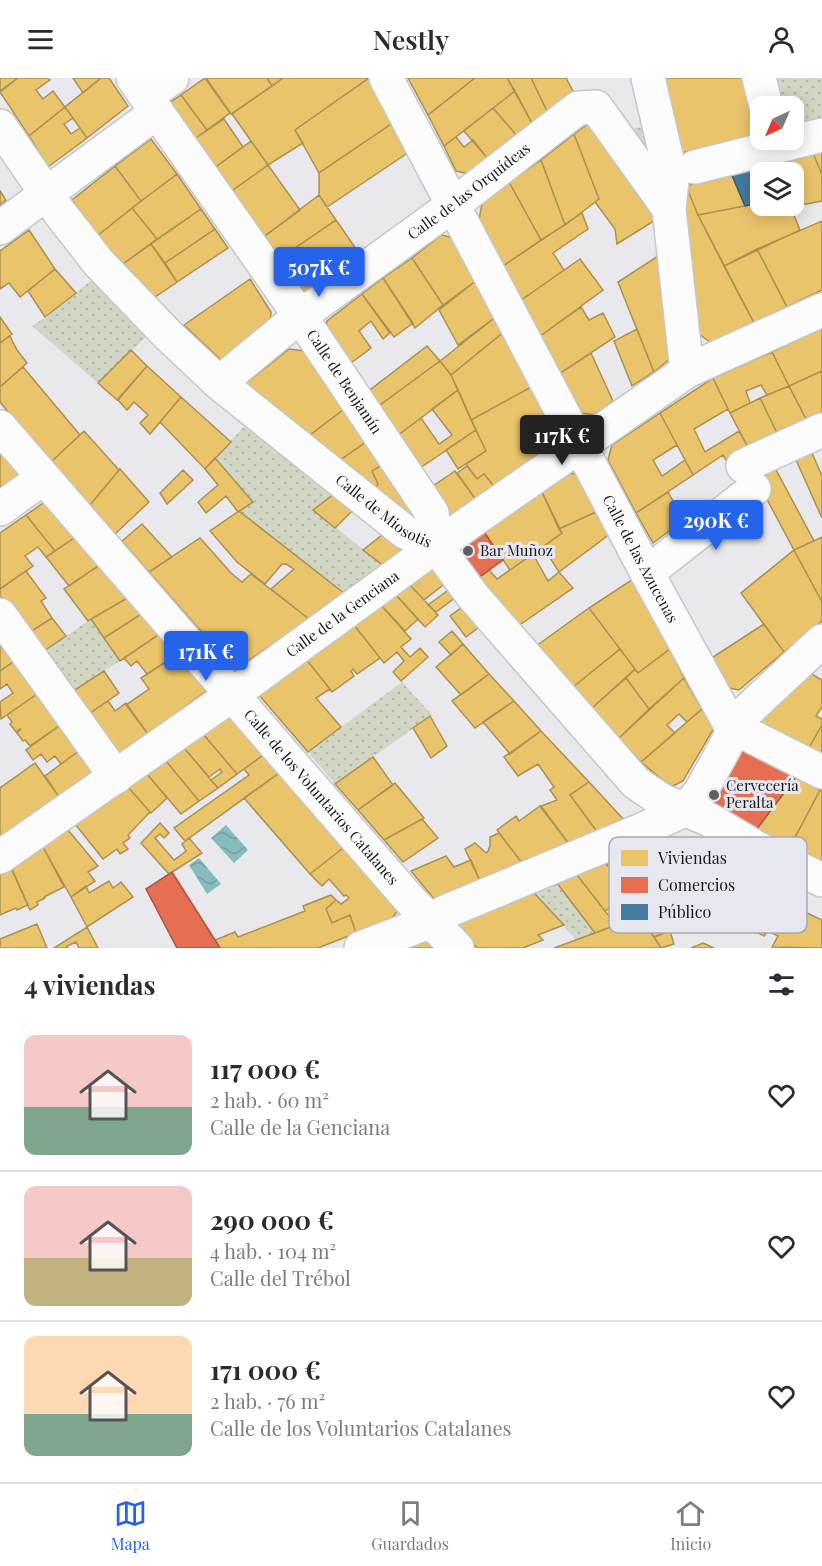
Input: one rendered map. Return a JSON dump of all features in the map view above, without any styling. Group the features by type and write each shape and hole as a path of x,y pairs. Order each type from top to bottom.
{"street":[{"path":"0,228 46,195 145,95 172,78"},
{"name":"Calle de las Azucenas","path":"386,78 647,573 731,726"},
{"path":"648,78 679,186 687,371"},
{"path":"759,78 764,96"},
{"name":"Calle de Benjamín","path":"145,95 300,316 432,513 436,546"},
{"name":"Calle de las Orquídeas","path":"219,383 300,316 453,205 578,108 596,107 679,186"},
{"name":"Calle de Miosotis","path":"0,126 46,195 98,262 168,335 219,383 405,532 436,546 472,595 636,783 663,801 708,819 739,837"},
{"path":"804,138 822,135"},
{"path":"679,186 759,150"},
{"name":"Calle de la Genciana","path":"0,857 232,695 436,546 687,371 822,309"},
{"name":"Calle de los Voluntarios Catalanes","path":"0,428 410,900 457,948"},
{"path":"647,573 749,477 822,430"},
{"path":"0,509 43,478"},
{"path":"0,615 116,777"},
{"path":"625,837 686,809 701,791 731,736 731,726 822,641"},
{"path":"731,726 822,772"},
{"path":"361,948 609,844"},
{"name":"Calle de Miosotis","path":"807,873 822,880"}],"green space":[{"path":"777,78 822,78 822,118 804,122 804,96 782,96"},
{"path":"647,126 660,180 626,130"},
{"path":"99,274 152,331 98,383 32,326"},
{"path":"249,421 338,491 314,510 384,566 345,594 239,511 253,502 215,458"},
{"path":"91,619 120,661 70,693 41,653"},
{"path":"402,682 432,715 335,784 308,752"},
{"path":"557,883 595,933 576,940 534,893"}],"water":[{"path":"226,825 248,850 234,863 211,838"},
{"path":"199,858 221,884 207,894 189,865"}],"building: Viviendas":[{"path":"0,78 18,78 0,91"},
{"path":"18,78 48,78 50,80 36,90 43,99 53,91 65,107 29,136 0,92"},
{"path":"73,78 101,78 83,93"},
{"path":"101,78 109,78 128,106 87,138 65,107"},
{"path":"205,78 230,113 207,130 181,95"},
{"path":"206,78 267,78 272,86 231,114"},
{"path":"267,78 283,78 272,86"},
{"path":"283,78 369,78 295,130 303,143 268,165 232,114"},
{"path":"369,78 394,122 319,173 295,130"},
{"path":"408,78 475,78 428,115"},
{"path":"475,78 507,78 515,91 444,146 428,115"},
{"path":"507,78 531,78 548,113 533,125"},
{"path":"531,78 566,78 574,93 548,113"},
{"path":"655,78 742,78 744,88 747,86 749,95 746,96 750,112 750,136 673,155"},
{"path":"515,91 533,125 518,137 493,108"},
{"path":"181,95 207,130 193,140 167,104"},
{"path":"65,107 73,118 64,124 71,134 80,128 87,138 48,167 29,136"},
{"path":"493,108 518,137 489,160 464,131"},
{"path":"224,119 243,147 213,169 193,140"},
{"path":"394,122 409,152 327,207 319,195 319,173"},
{"path":"591,122 657,219 617,244 615,229 595,202 599,199 574,134"},
{"path":"574,134 599,199 565,225 541,160"},
{"path":"456,137 464,147 473,140 489,160 469,174 456,171 444,146"},
{"path":"151,139 177,174 141,201 115,166"},
{"path":"251,141 268,165 229,193 213,169"},
{"path":"822,151 822,175 813,153"},
{"path":"813,153 822,175 822,201 804,204 804,162 781,162"},
{"path":"541,160 565,225 541,240 509,182"},
{"path":"268,165 300,210 261,239 229,193"},
{"path":"115,166 141,201 97,236 72,200"},
{"path":"731,173 745,206 698,215 686,186"},
{"path":"177,174 201,209 157,239 132,208"},
{"path":"509,182 541,240 503,266 479,220 482,203"},
{"path":"686,186 698,215 754,323 711,343 695,331 683,187"},
{"path":"0,191 6,200 0,205"},
{"path":"319,195 336,220 276,261 261,239"},
{"path":"750,205 750,216 794,216 800,230 724,266 698,215"},
{"path":"132,208 157,239 123,264 97,236"},
{"path":"201,209 215,229 165,263 151,244"},
{"path":"582,213 588,229 553,253 564,270 520,301 503,266"},
{"path":"336,220 363,259 313,296 297,293 276,261"},
{"path":"822,221 822,290 787,307 757,249"},
{"path":"215,229 228,248 177,282 165,263"},
{"path":"29,230 55,269 20,297 9,283 0,289 0,251"},
{"path":"441,235 455,238 477,280 443,305 412,258"},
{"path":"151,244 177,282 155,297 123,264"},
{"path":"757,249 787,307 754,323 724,266"},
{"path":"658,256 671,358 654,372 618,282"},
{"path":"412,258 443,305 415,328 383,278"},
{"path":"580,259 603,290 539,337 520,301"},
{"path":"55,269 76,293 45,317 28,291"},
{"path":"383,278 413,323 394,337 362,294"},
{"path":"250,279 271,312 270,326 222,361 184,325"},
{"path":"477,280 497,316 458,345 439,310"},
{"path":"362,294 390,333 383,339 371,321 359,331 371,348 347,366 325,334 327,321"},
{"path":"581,307 589,320 603,313 615,337 559,374 539,337"},
{"path":"497,316 505,331 451,375 440,361"},
{"path":"0,317 12,334 0,343"},
{"path":"822,327 822,371 789,386 772,352"},
{"path":"637,329 654,372 632,386 614,341"},
{"path":"505,331 533,386 471,420 451,375"},
{"path":"10,336 27,363 0,387 0,343"},
{"path":"427,346 440,361 376,408 366,393"},
{"path":"289,349 305,351 344,409 310,435 246,383"},
{"path":"131,350 147,366 117,400 98,383"},
{"path":"772,352 789,386 767,395 761,385 746,391 750,403 730,413 713,378"},
{"path":"591,353 613,401 595,415 579,413 559,374"},
{"path":"440,361 451,375 458,390 397,436 376,408"},
{"path":"147,366 181,397 150,434 140,423 148,415 134,402 127,410 118,400"},
{"path":"23,367 80,435 51,462 0,402 0,387"},
{"path":"822,371 822,416 808,423 789,386"},
{"path":"713,378 728,409 694,429 705,452 739,431 750,451 726,460 723,455 693,475 660,413"},
{"path":"533,386 556,428 556,443 494,486 484,474 477,479 466,464 486,451 471,420"},
{"path":"789,386 808,423 779,437 760,398"},
{"path":"458,390 476,430 420,468 397,436 421,418 439,444 452,435 432,409"},
{"path":"181,397 231,442 205,469 160,422"},
{"path":"760,398 779,437 750,451 730,413"},
{"path":"344,409 366,442 340,460 310,435"},
{"path":"660,413 677,445 653,460 662,476 685,460 693,475 636,513 608,460 612,445"},
{"path":"476,430 486,451 458,469 446,450"},
{"path":"84,431 119,470 90,505 51,462"},
{"path":"366,442 382,465 372,471 378,484 375,488 340,460"},
{"path":"4,452 26,478 0,497 0,454"},
{"path":"812,453 822,476 822,518 796,460"},
{"path":"215,458 253,502 238,512 226,496 206,513 198,502 218,485 205,469"},
{"path":"382,465 417,517 414,520 375,488 378,484 372,471"},
{"path":"467,466 477,479 484,474 494,486 476,500 457,473"},
{"path":"774,466 814,541 794,550 754,475"},
{"path":"120,469 149,502 115,534 90,505"},
{"path":"183,470 193,480 167,504 160,493"},
{"path":"455,471 476,500 451,518 430,488"},
{"path":"564,473 578,474 598,511 559,529 541,490"},
{"path":"541,490 562,533 510,570 484,532"},
{"path":"338,491 357,506 335,528 313,510"},
{"path":"668,492 684,520 653,543 636,513"},
{"path":"46,501 77,536 55,551 26,515"},
{"path":"239,511 345,594 309,619 271,589 294,569 282,564 265,584 237,562 210,531"},
{"path":"598,511 610,534 559,572 543,547 562,533 559,529"},
{"path":"26,515 55,551 46,557 38,547 25,556 33,566 0,589 0,533"},
{"path":"142,524 172,557 149,572 122,541"},
{"path":"387,531 407,550 384,566 363,550"},
{"path":"77,536 101,564 69,586 46,557"},
{"path":"822,537 822,602 794,550"},
{"path":"200,538 242,582 251,574 309,619 235,670 149,572"},
{"path":"794,550 822,602 822,621 784,652 741,593"},
{"path":"533,554 548,581 559,572 573,588 518,626 478,578 489,570 497,579"},
{"path":"101,564 129,597 88,621 64,589"},
{"path":"437,565 448,581 424,600 410,585"},
{"path":"26,571 46,598 41,601 52,618 27,634 0,596 0,589"},
{"path":"633,579 670,649 638,673 589,608"},
{"path":"410,585 438,615 425,627 396,595"},
{"path":"454,586 460,594 436,612 428,605"},
{"path":"396,595 418,619 405,631 381,605"},
{"path":"129,597 143,613 104,638 91,619"},
{"path":"468,603 483,624 466,637 450,616"},
{"path":"381,605 411,639 401,647 410,657 420,648 428,657 401,681 393,672 404,661 397,652 384,663 354,625"},
{"path":"589,608 620,649 573,687 536,646"},
{"path":"143,613 161,633 120,661 104,638"},
{"path":"52,618 66,636 41,653 27,634"},
{"path":"764,624 784,652 739,690 724,687 710,659"},
{"path":"354,625 380,658 357,674 353,669 351,671 354,676 332,692 306,659"},
{"path":"452,631 463,644 451,655 439,642"},
{"path":"161,633 178,654 147,674 137,661 131,666 124,658"},
{"path":"0,639 19,658 0,671"},
{"path":"463,644 489,674 461,695 436,667"},
{"path":"620,649 635,669 592,708 573,687"},
{"path":"670,649 684,678 649,709 626,678 635,669 638,673"},
{"path":"178,654 209,689 148,734 126,705 149,689 141,678"},
{"path":"19,658 43,690 1,719 0,702 13,693 7,684 0,689 0,671"},
{"path":"306,659 330,689 316,698 341,727 308,752 258,694"},
{"path":"104,671 119,693 86,716 70,693"},
{"path":"808,672 822,680 822,707 816,716 822,719 822,725 806,753 761,726 759,712"},
{"path":"489,674 514,701 475,728 452,701"},
{"path":"626,678 649,709 619,738 592,708"},
{"path":"684,678 702,709 687,722 679,714 667,725 675,733 641,762 619,738"},
{"path":"43,690 66,721 30,746 17,733 20,729 16,732 10,724 12,722 7,715"},
{"path":"108,701 115,711 126,703 148,734 116,757 86,716"},
{"path":"514,701 541,731 510,754 483,722"},
{"path":"702,709 714,728 683,781 671,787 641,762"},
{"path":"231,714 266,753 237,774 203,734"},
{"path":"430,716 447,746 431,758 413,728"},
{"path":"66,721 84,747 61,764 55,756 47,762 41,754 33,760 26,750"},
{"path":"822,725 822,761 806,753"},
{"path":"541,731 589,782 570,795 598,833 569,844 541,806 557,800 550,790 554,787 538,764 518,776 504,757"},
{"path":"203,734 237,774 218,788 211,780 222,772 220,769 209,777 184,748"},
{"path":"84,747 99,768 59,797 45,776"},
{"path":"184,748 218,788 199,801 166,761"},
{"path":"266,753 282,771 185,841 174,828 249,775 244,769"},
{"path":"373,757 393,785 358,810 335,784"},
{"path":"166,761 199,801 181,814 147,774"},
{"path":"35,763 59,797 0,838 0,788"},
{"path":"282,771 347,845 310,874 244,798"},
{"path":"147,774 167,798 151,813 128,787"},
{"path":"796,777 820,790 795,837 770,837 756,830"},
{"path":"589,782 626,822 598,833 570,795"},
{"path":"395,783 424,818 384,840 358,810"},
{"path":"128,787 150,812 128,835 130,838 123,843 128,849 120,854 117,849 103,859 75,824"},
{"path":"820,790 822,791 822,864 807,856 807,837 795,837"},
{"path":"540,806 569,844 522,863 497,830 516,816 519,821"},
{"path":"422,819 438,838 403,862 384,840"},
{"path":"160,823 169,833 164,838 160,834 155,838 174,860 186,851 182,844 189,838 202,853 169,874 141,843"},
{"path":"68,830 98,866 88,872 95,881 71,897 43,847"},
{"path":"499,833 522,863 480,881 465,849 475,843 486,853 490,846 490,837"},
{"path":"347,845 401,907 392,918 356,933 350,915 332,923 326,909 336,900 341,904 349,898 344,896 329,879 322,886 310,874"},
{"path":"43,847 64,887 44,897 30,910 11,868"},
{"path":"446,856 454,867 471,860 480,881 435,900 411,871"},
{"path":"606,863 609,868 609,909 605,911 577,875"},
{"path":"11,867 28,905 0,915 0,872"},
{"path":"577,875 609,916 609,928 595,933 557,883"},
{"path":"109,881 113,888 121,882 133,897 87,927 71,897 86,886 89,893"},
{"path":"534,893 564,925 538,935 543,940 523,948 477,948 457,925 458,923"},
{"path":"331,895 336,900 326,909 332,923 350,915 356,933 318,948 220,948 215,940 235,932 238,937 305,911 303,906"},
{"path":"807,913 822,920 822,948 772,947 778,936 772,933 807,933"},
{"path":"37,924 47,948 0,948 0,939"},
{"path":"87,927 98,948 79,948 76,942 67,946 68,948 54,948"},
{"path":"609,928 609,933 651,933 661,948 554,948"},
{"path":"652,933 664,933 654,937"},
{"path":"671,933 674,944 661,948 654,937"},
{"path":"425,939 436,948 402,948"},
{"path":"703,943 714,948 691,948"}],"building: Comercios":[{"path":"484,532 503,560 478,578 456,553"},
{"path":"746,751 796,777 756,830 707,797 729,758"},
{"path":"172,872 220,948 177,948 146,889"}],"building: Público":[{"path":"750,169 750,205 745,206 731,173"}],"place":[{"name":"Bar Muñoz","path":"468,551"},
{"name":"Cervecería Peralta","path":"714,795"}]}
